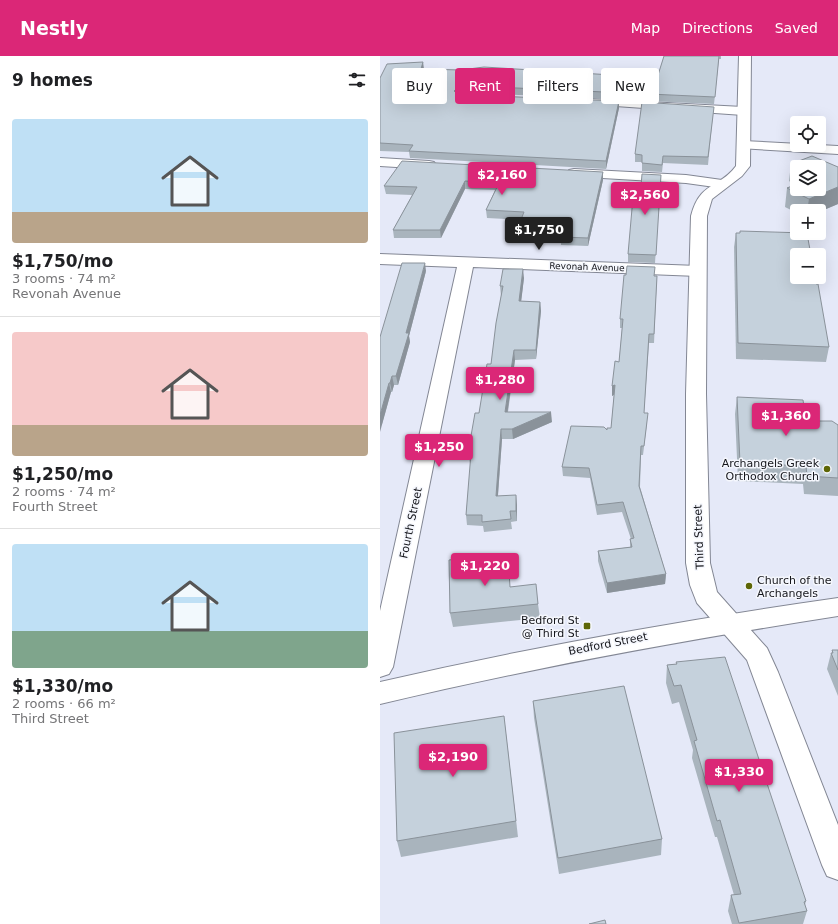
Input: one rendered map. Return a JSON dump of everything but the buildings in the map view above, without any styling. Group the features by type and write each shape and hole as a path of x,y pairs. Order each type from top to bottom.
{"street":[{"name":"Third Street","path":"745,56 742,166 740,172 707,195 700,207 698,216 696,394 698,563 702,585 706,596 758,655 838,864"},
{"path":"593,102 743,111"},
{"path":"743,145 838,150"},
{"path":"380,162 443,166"},
{"path":"561,172 686,179 722,184"},
{"name":"Revonah Avenue","path":"380,258 698,271"},
{"name":"Fourth Street","path":"380,667 466,262"},
{"name":"Bedford Street","path":"380,693 462,673 599,645 730,622 838,607"}],"place":[{"name":"Archangels Greek Orthodox Church","path":"827,469"},
{"name":"Church of the Archangels","path":"749,586"},
{"name":"Bedford St @ Third St","path":"587,626"}]}
